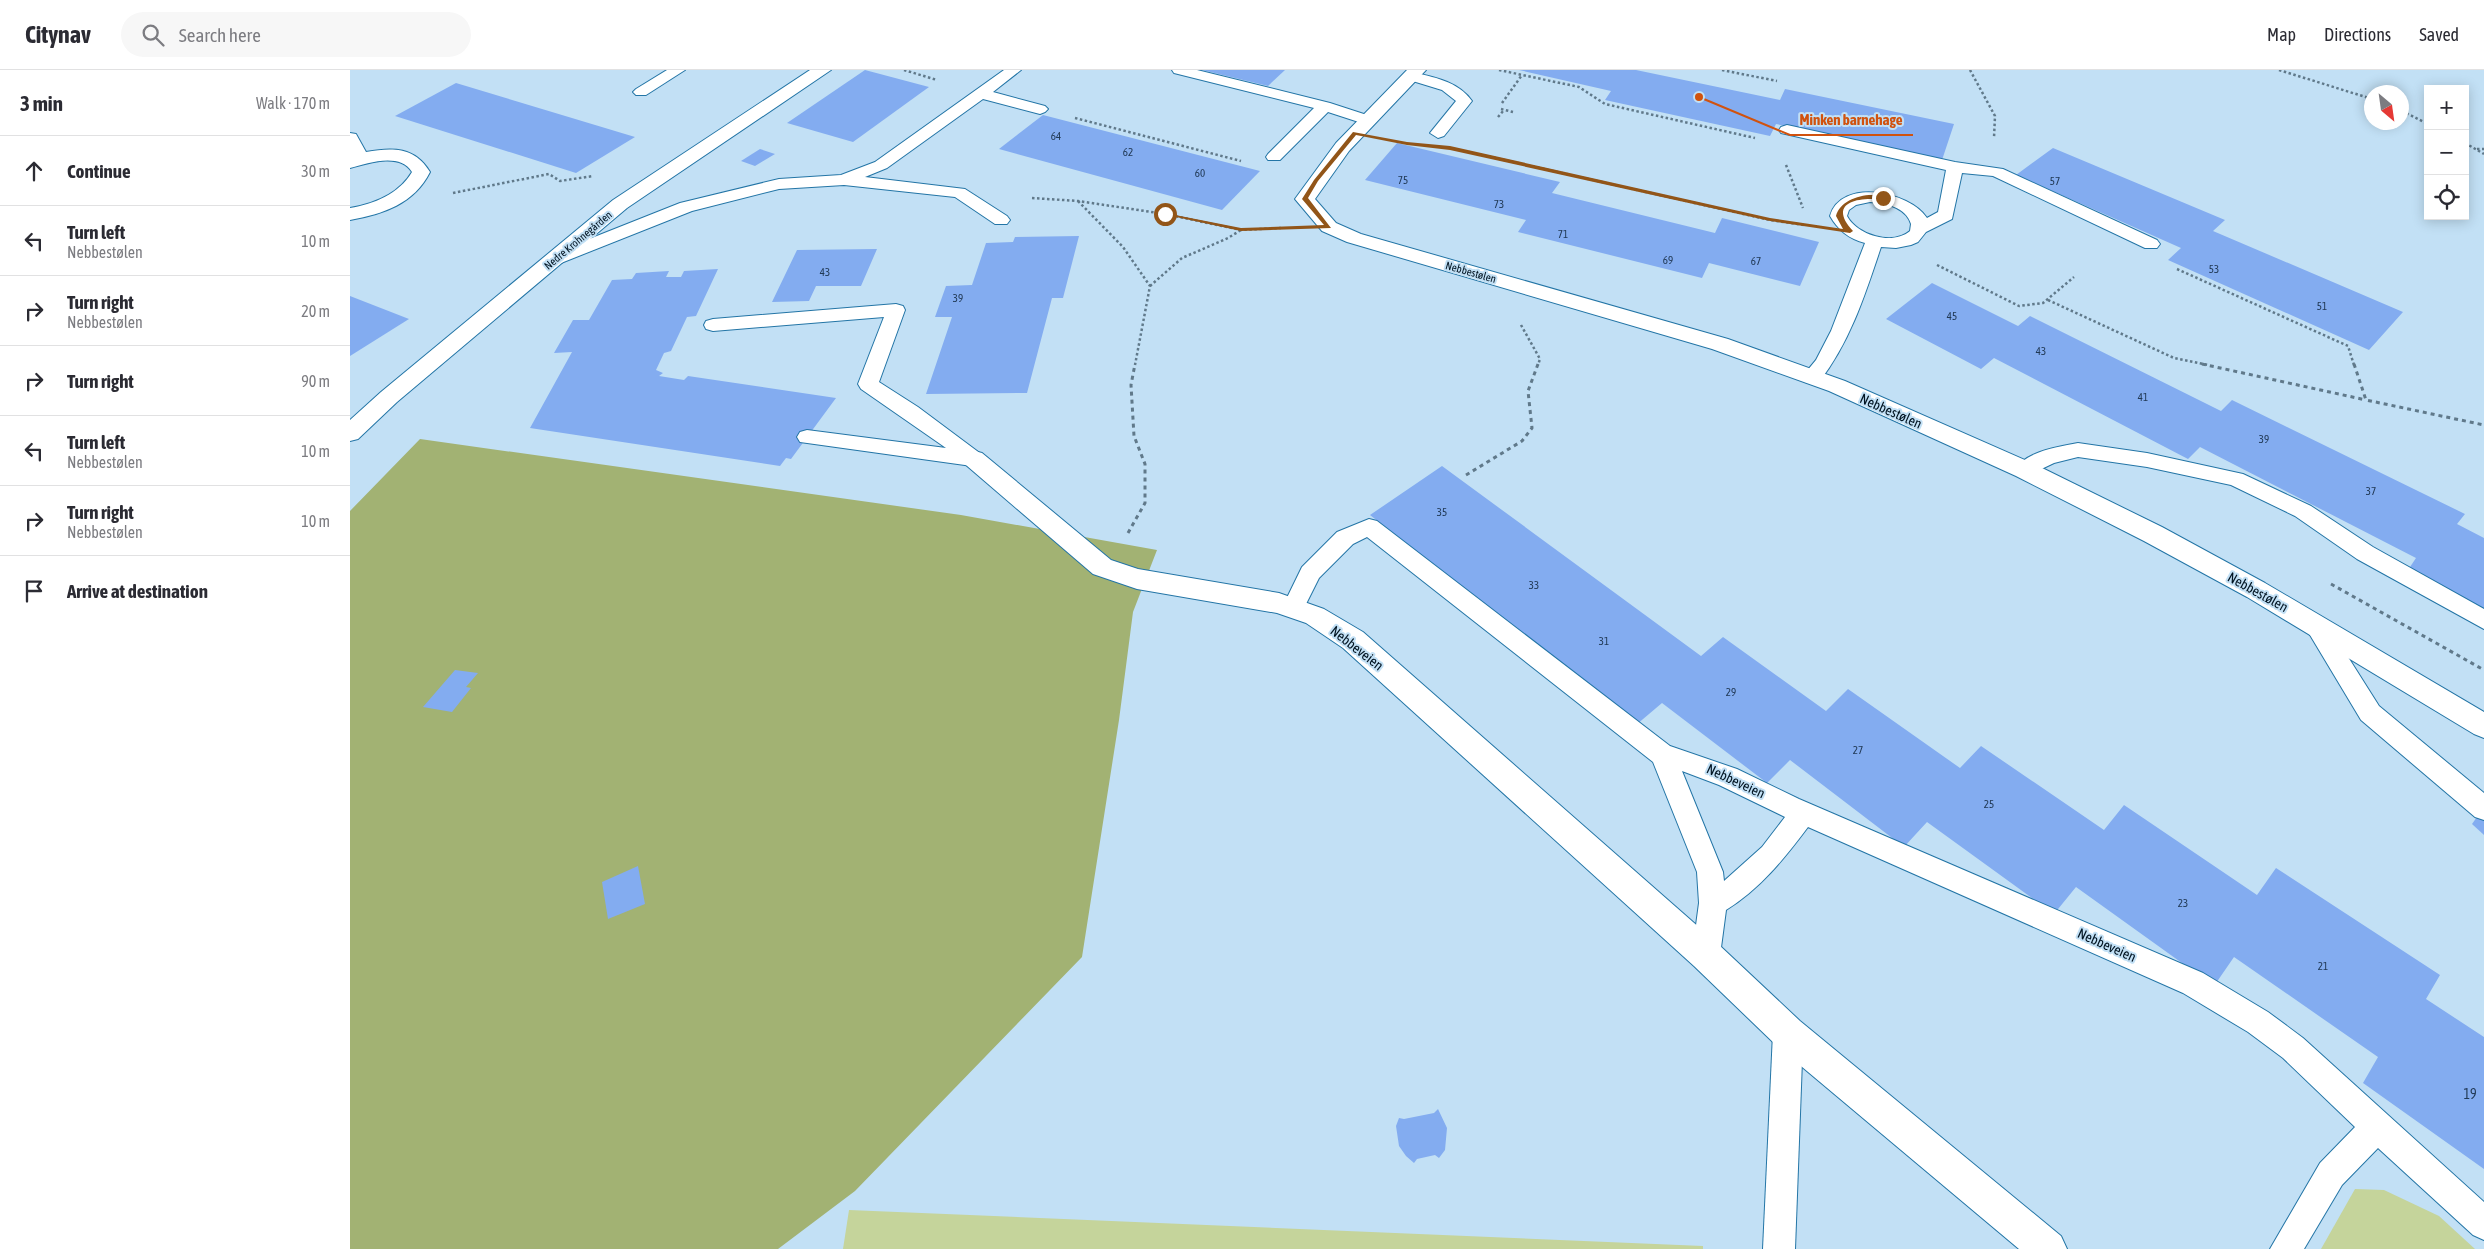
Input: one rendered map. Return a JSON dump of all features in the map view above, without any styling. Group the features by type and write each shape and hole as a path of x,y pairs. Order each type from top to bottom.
{"street":[{"name":"Nedre Krohnegården","path":"350,433 389,397 620,204 822,70"},
{"name":"Nebbestølen","path":"1414,73 1368,120 1316,181 1305,199 1329,227 1354,238 1720,344 1812,377 2025,470 2153,534 2316,625 2484,726"},
{"path":"350,138 355,160 396,156 410,158 418,164 421,172 417,181 408,191 393,200 350,214"},
{"name":"Nebbeveien","path":"974,459 1102,567 1138,579 1278,603 1315,616 1353,640 1706,955 1788,1033 2048,1249"}],"lane":[{"path":"641,92 678,70"},
{"path":"844,180 881,165 1014,70"},
{"path":"1179,70 1325,106 1368,120"},
{"path":"1414,73 1459,93 1464,101 1438,133"},
{"path":"982,94 1040,109"},
{"path":"1274,157 1325,106"},
{"path":"1782,137 1997,172 2151,244"},
{"path":"1921,228 1946,215 1951,197 1955,166"},
{"path":"555,259 686,207 778,184 844,180 960,193 1001,220"},
{"path":"1870,197 1897,202 1908,207 1916,214 1920,220 1921,228 1918,234 1900,242 1874,242 1850,231 1842,224 1839,216 1840,208 1847,202 1870,197"},
{"path":"1812,377 1819,370 1843,324 1874,242"},
{"path":"713,325 896,310 868,384 911,412 974,459"},
{"path":"807,437 974,459"},
{"path":"2025,470 2048,457 2078,450 2147,460 2236,479 2303,511 2365,554 2484,620"},
{"name":"Nebbeveien","path":"1293,608 1310,573 1345,538 1369,528 1663,755 1704,765 1803,813 2193,983 2258,1022 2293,1048 2484,1224"},
{"path":"2316,625 2370,713 2484,809"},
{"path":"1663,755 1710,872 1713,903 1706,955"},
{"path":"1713,903 1738,888 1771,855 1803,813"},
{"path":"1779,1249 1788,1033"},
{"path":"2286,1249 2331,1174 2377,1127"}],"path":[{"path":"1499,70 1579,87 1605,104 1782,137 1810,225"},
{"path":"1722,70 1777,81"},
{"path":"1955,166 1994,143 1995,116 1970,70"},
{"path":"2279,70 2364,96"},
{"path":"1498,109 1522,74"},
{"path":"1040,109 1248,163 1274,157"},
{"path":"2409,114 2424,122"},
{"path":"2469,145 2484,154"},
{"path":"2476,149 2484,149"},
{"path":"1464,151 1770,220 1850,231"},
{"path":"393,200 422,200 549,174 560,181 597,174"},
{"path":"1150,286 1123,247 1078,201 1165,214 1241,230 1329,227"},
{"path":"1102,567 1119,549 1145,503 1145,464 1134,436 1131,385 1150,286 1182,258 1211,243 1233,237 1241,230"},
{"path":"1900,242 1944,269 2019,306 2043,303 2074,277"},
{"path":"2151,244 2153,258 2348,346 2366,400"},
{"path":"2048,300 2174,358 2484,425"},
{"path":"1466,475 1522,442 1532,428 1528,406 1528,391 1540,359 1520,320"}],"green space":[{"path":"420,439 961,515 1157,550 1133,612 1119,720 1082,957 855,1191 778,1249 350,1249 350,511"},
{"path":"2355,1189 2384,1190 2439,1216 2475,1249 2321,1249"},
{"path":"849,1210 1703,1246 1703,1249 843,1249"}],"building":[{"path":"865,70 929,87 853,142 787,123"},
{"path":"1202,70 1285,70 1268,86"},
{"path":"1519,70 1636,70 1780,100 1785,89 1954,124 1942,160 1776,124 1770,136 1605,100 1611,91"},
{"path":"456,83 635,137 576,173 395,116"},
{"path":"1043,115 1260,171 1222,210 999,149"},
{"path":"1397,143 1560,182 1552,193 1715,233 1722,218 1819,242 1800,286 1709,263 1702,278 1518,232 1526,220 1365,180"},
{"path":"2053,148 2225,220 2213,231 2403,312 2369,350 2168,260 2181,248 2016,175"},
{"path":"760,149 775,154 755,166 741,161"},
{"path":"1079,236 1063,298 1052,298 1027,393 926,394 952,317 935,317 946,286 972,285 986,243 1013,242 1015,237"},
{"path":"877,249 861,286 816,286 809,301 772,302 797,250"},
{"path":"718,269 696,316 687,317 671,351 664,353 656,370 663,373 659,376 684,380 688,376 836,398 791,459 786,458 780,466 530,428 572,352 554,353 573,320 589,320 612,280 632,279 636,273 669,271 666,277 681,277 684,271"},
{"path":"1932,283 2018,326 2030,316 2221,411 2232,400 2465,514 2457,524 2484,538 2484,610 2408,570 2416,558 2200,447 2188,459 1994,358 1981,369 1886,319"},
{"path":"350,296 409,319 350,356"},
{"path":"1442,466 1701,656 1723,637 1826,711 1848,689 1960,768 1981,746 2104,830 2124,805 2257,895 2276,868 2440,975 2426,999 2484,1037 2484,1169 2363,1083 2378,1057 2234,957 2214,986 2076,887 2054,914 1927,822 1904,847 1790,760 1767,783 1662,703 1636,725 1370,515"},
{"path":"455,670 478,673 466,687 471,688 452,712 423,707"},
{"path":"2484,807 2484,835 2472,824"},
{"path":"638,866 645,904 608,919 602,882"},
{"path":"1438,1109 1447,1128 1445,1150 1439,1158 1435,1155 1417,1159 1414,1163 1399,1146 1396,1126 1399,1118 1404,1119 1434,1113"}],"place":[{"name":"Minken barnehage","path":"1699,97"}],"route":[{"path":"1165,214 1241,230 1329,227 1305,199 1316,181 1355,133 1407,144 1450,148 1770,220 1850,231 1842,224 1839,216 1840,208 1847,202 1857,199 1883,198"}]}
